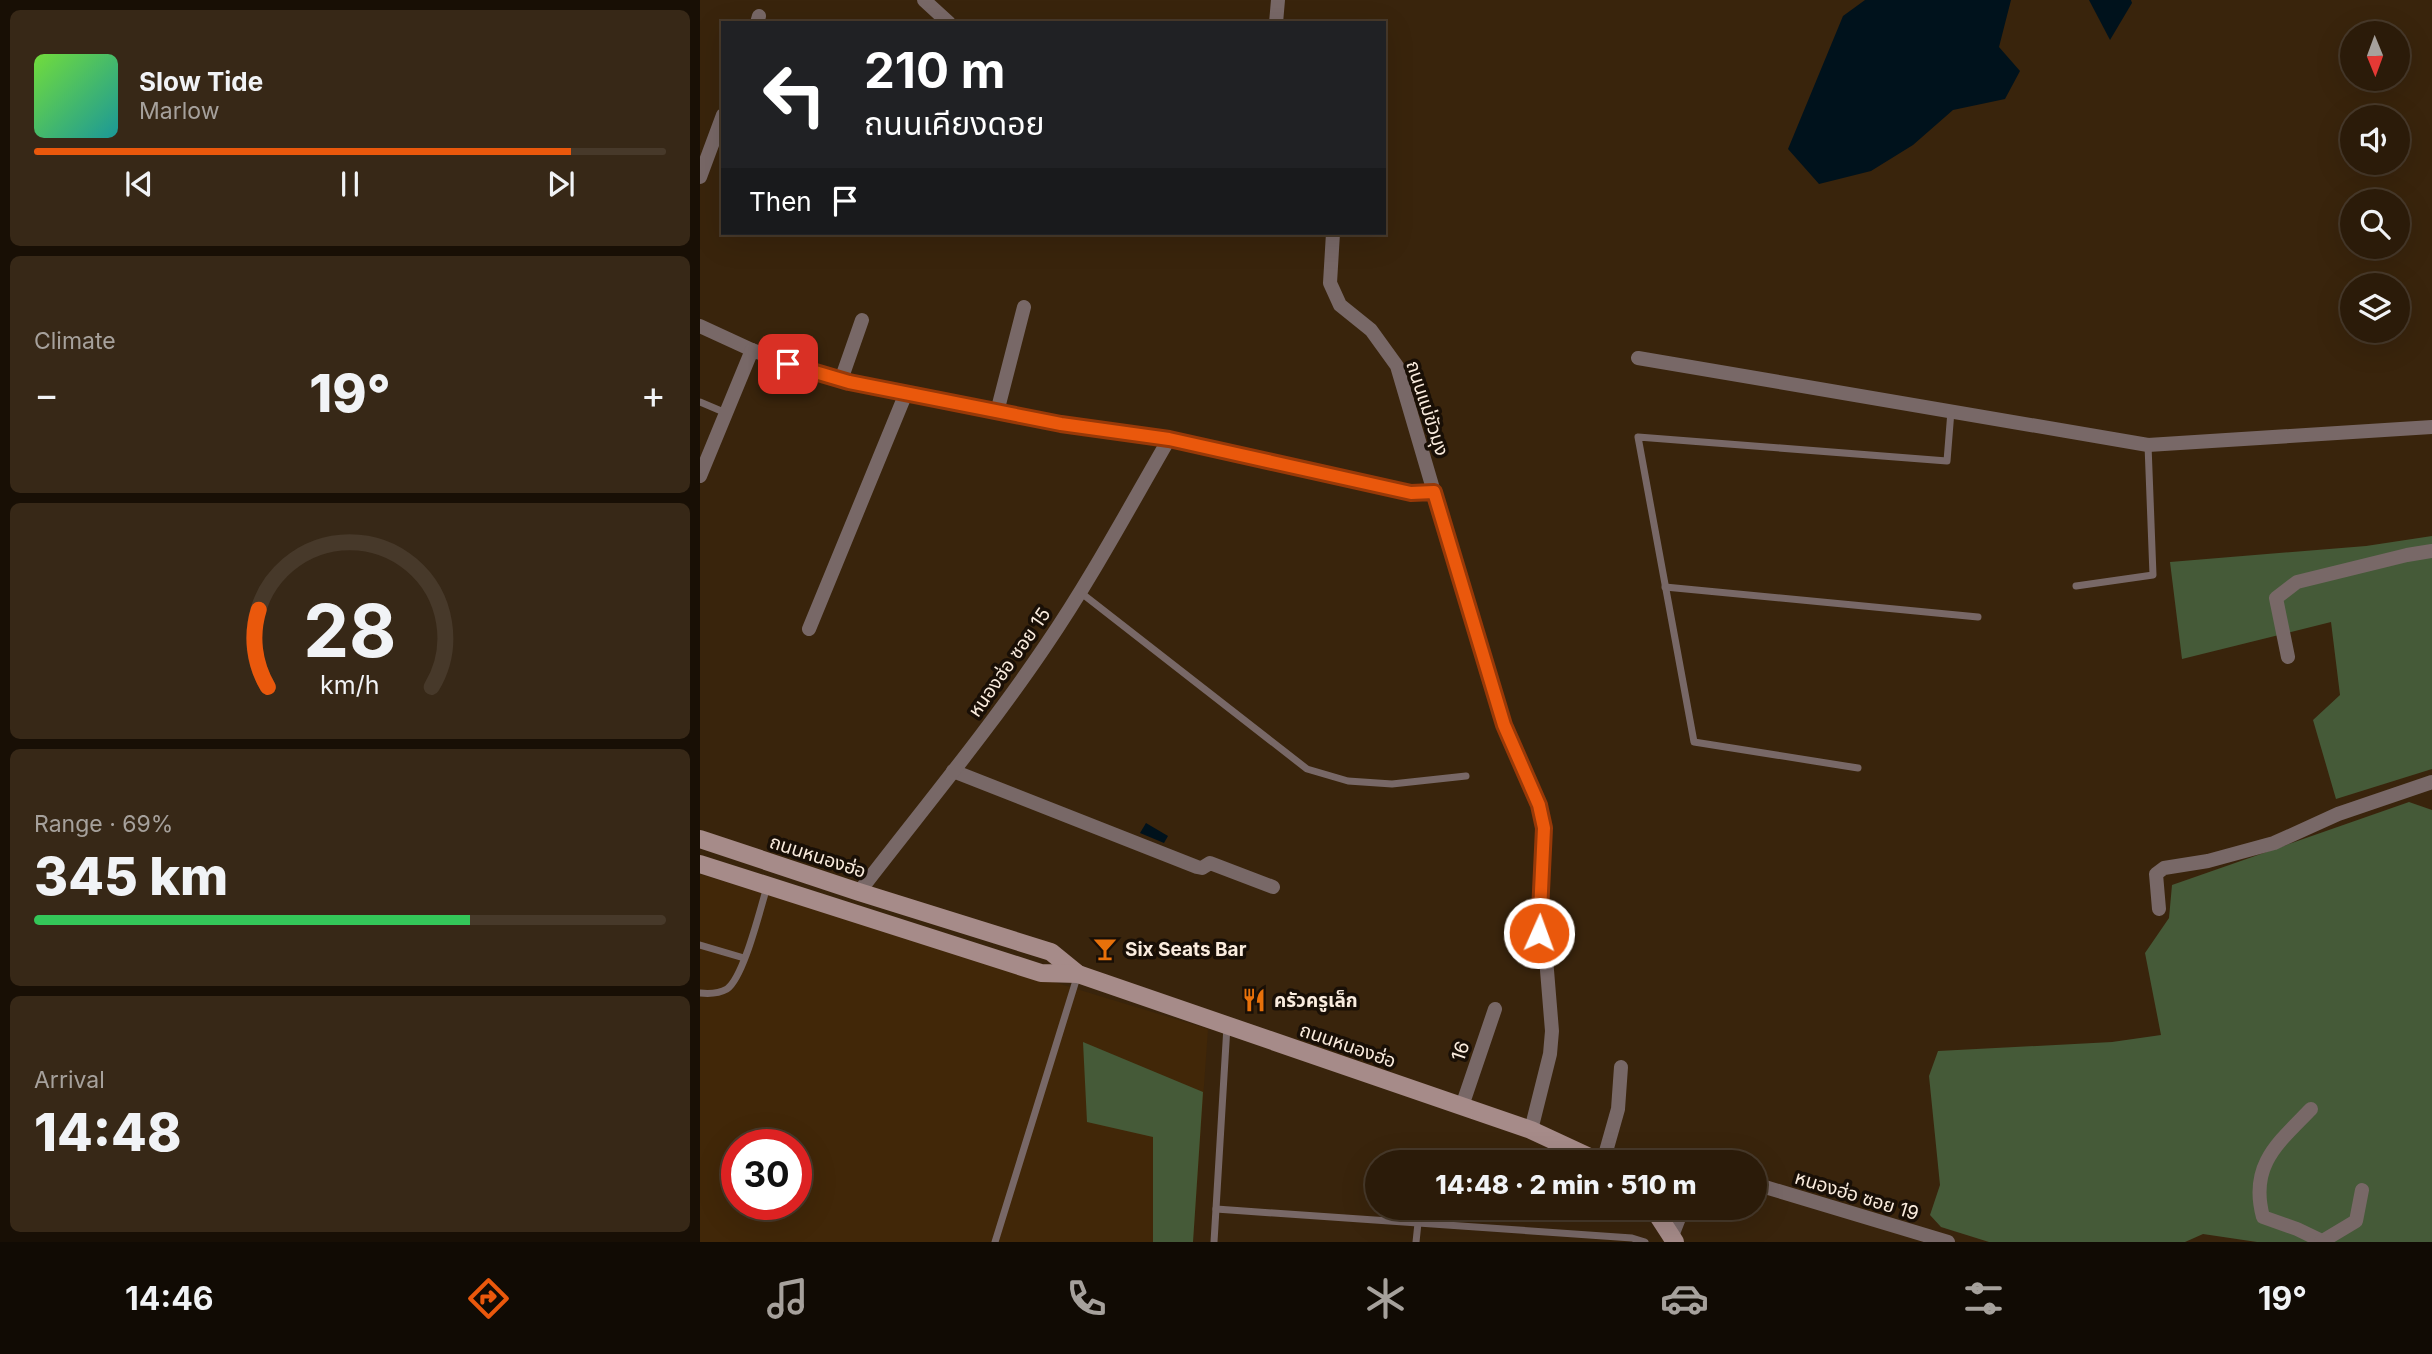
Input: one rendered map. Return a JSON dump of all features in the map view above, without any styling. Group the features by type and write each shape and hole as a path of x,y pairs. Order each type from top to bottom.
{"street":[{"path":"924,0 948,21"},
{"path":"1276,21 1278,0"},
{"path":"700,177 721,120"},
{"name":"ถนนแม่ขัวมุง","path":"1333,235 1330,283 1340,305 1371,330 1397,366 1490,683 1504,725 1539,805 1544,828 1539,933 1546,958 1552,1031 1550,1054 1531,1130"},
{"path":"997,412 1024,307"},
{"path":"841,380 862,320"},
{"path":"700,326 752,350 807,371 841,380 1061,424 1169,439 1411,493 1434,492"},
{"path":"700,476 752,350"},
{"path":"1639,358 2148,445 2432,427"},
{"path":"809,629 906,393"},
{"name":"หนองฮ่อ ซอย 15","path":"859,892 1002,707 1080,592 1169,439"},
{"path":"2288,657 2276,598 2286,589 2297,582 2432,551"},
{"path":"953,771 1197,867 1210,863 1273,887"},
{"path":"2158,909 2156,874 2164,868 2208,861 2274,843 2338,814 2432,782"},
{"name":"ถนนหนองฮ่อ","path":"700,839 1052,952 1078,974"},
{"path":"767,886 774,863"},
{"name":"ถนนหนองฮ่อ","path":"700,864 1041,973 1078,974 1531,1130 1575,1150"},
{"name":"16","path":"1462,1106 1495,1009"},
{"path":"1606,1150 1618,1109 1621,1068"},
{"path":"2311,1109 2277,1144 2260,1174 2258,1197 2263,1217 2322,1241 2356,1221 2362,1190"},
{"name":"หนองฮ่อ ซอย 19","path":"1767,1188 1948,1242"},
{"path":"1661,1220 1674,1239"},
{"path":"1674,1239 1680,1220"}],"lane":[{"path":"700,402 726,413"},
{"path":"1857,768 1693,742 1637,437 1947,461 1951,411"},
{"path":"2076,586 2153,575 2148,445"},
{"path":"1665,587 1978,617"},
{"path":"1080,592 1307,769 1348,781 1392,784 1466,776"},
{"path":"700,993 711,994 726,989 737,978 767,886"},
{"path":"700,944 744,958"},
{"path":"995,1242 1078,974"},
{"path":"1214,1242 1227,1025"},
{"path":"1216,1209 1632,1237 1645,1242"},
{"path":"1416,1242 1418,1223"}],"shaded area":[{"path":"700,874 1208,1029 1193,1242 700,1242"}],"green space":[{"path":"2432,536 2432,769 2336,799 2313,720 2340,695 2331,622 2182,659 2170,562 2366,546"},
{"path":"2409,802 2432,810 2432,1242 2257,1242 2203,1234 2185,1242 1989,1242 1941,1227 1930,1215 1940,1185 1929,1076 1938,1051 2112,1042 2161,1035 2145,953 2169,918 2172,885"},
{"path":"1083,1042 1203,1092 1193,1242 1153,1242 1153,1137 1087,1122"}],"water":[{"path":"1865,0 2011,0 1999,47 2020,71 2005,99 1953,110 1913,145 1871,171 1819,184 1788,149 1843,16"},
{"path":"2089,0 2131,0 2132,3 2110,40"},
{"path":"1146,823 1168,836 1164,843 1140,833"}],"place":[{"name":"Six Seats Bar","path":"1105,949"},
{"name":"ครัวครูเล็ก","path":"1254,1000"}],"route":[{"path":"788,364 849,382 1040,420 1169,439 1411,493 1434,492 1504,725 1539,805 1544,828 1539,933"}]}
